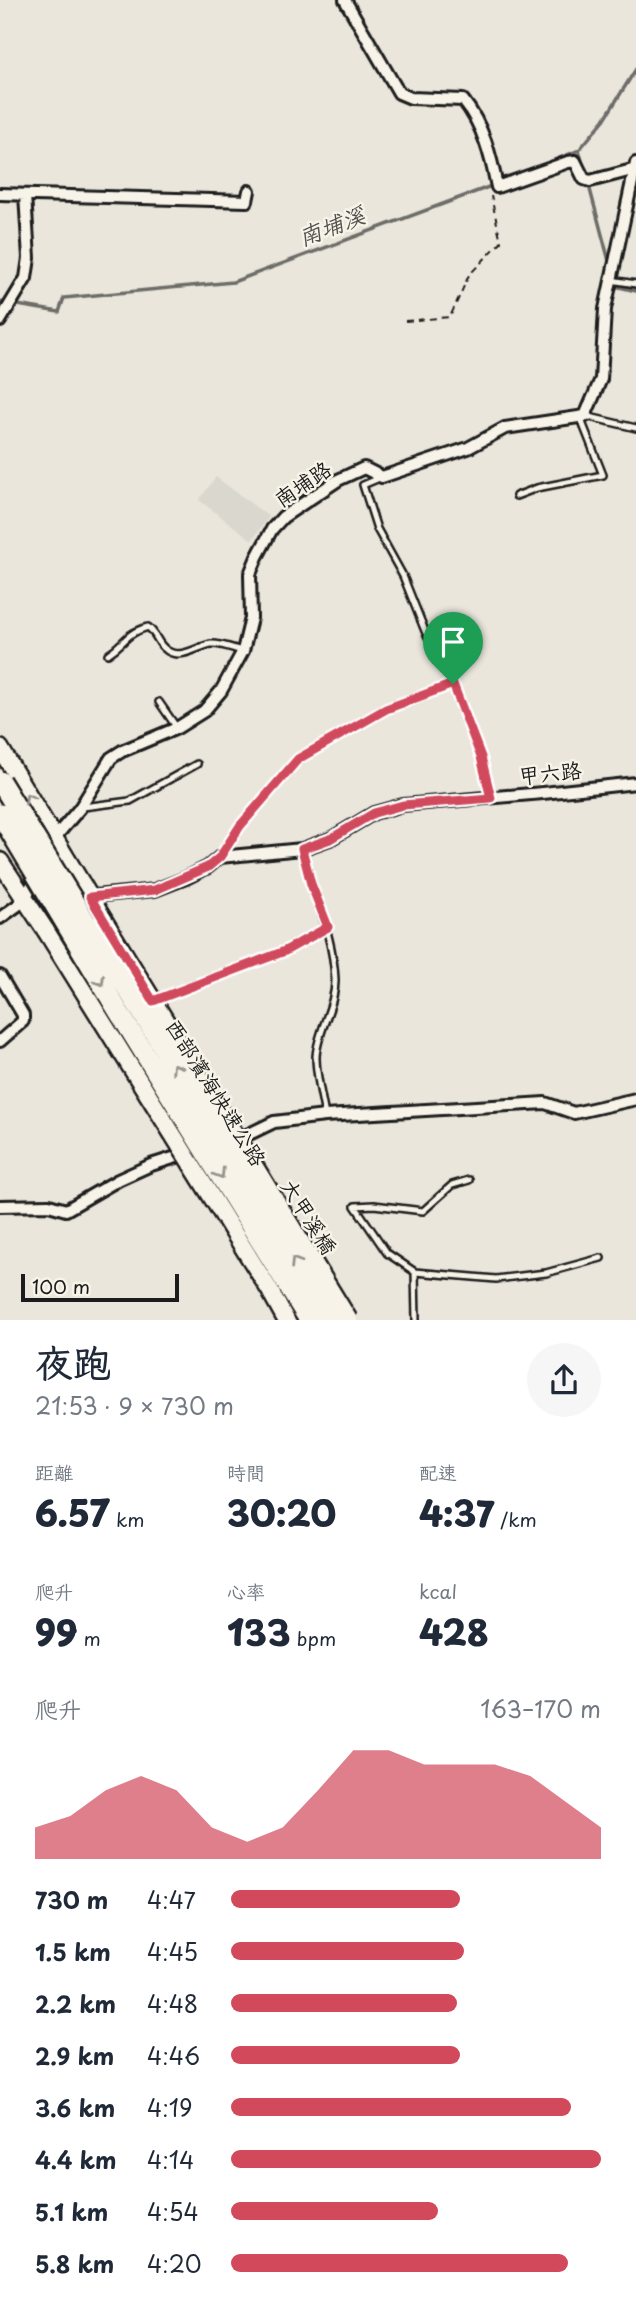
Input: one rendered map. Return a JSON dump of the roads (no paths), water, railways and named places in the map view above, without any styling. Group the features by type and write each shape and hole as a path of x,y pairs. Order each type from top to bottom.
{"highway":[{"name":"西部濱海快速公路","path":"0,781 330,1320"},
{"name":"西部濱海快速公路","path":"0,814 309,1320"}],"street":[{"path":"345,0 399,93 411,98 463,100 472,111 490,150 497,187 575,161 584,179 590,181 636,169"},
{"path":"582,416 601,379 605,309 636,163"},
{"path":"0,194 247,201 249,191"},
{"path":"0,321 26,278 29,258 25,195"},
{"name":"南埔路","path":"0,918 25,900 53,838 80,808 111,758 177,728 204,711 221,691 243,651 251,618 250,574 272,529 283,517 338,480 364,468 382,477 468,448 505,428 582,416"},
{"name":"大甲溪橋","path":"0,748 349,1320"},
{"name":"甲六路","path":"25,900 155,890 208,867 220,857 302,849 330,839 374,813 403,805 636,783"},
{"path":"0,861 286,1320"},
{"path":"0,976 23,1015 23,1021 0,1041"},
{"path":"0,1206 49,1205 66,1210 118,1180 151,1165 247,1135 274,1122 325,1116 545,1103 575,1113 636,1099"}],"lane":[{"path":"611,280 636,284"},
{"path":"582,416 636,428"},
{"path":"516,496 537,488 603,475 582,416"},
{"path":"382,477 363,485 377,529 403,576 425,631 453,684 481,757 491,798"},
{"path":"108,654 119,646 127,634 148,627 156,633 163,648 173,654 191,652 213,644 243,651"},
{"path":"220,857 240,826 298,759 386,709 453,684"},
{"path":"159,702 177,728"},
{"path":"80,808 130,801 197,764"},
{"path":"302,849 332,944 335,983 316,1057 325,1116"},
{"path":"153,1001 285,951 328,927"},
{"path":"470,1181 452,1185 423,1211 374,1205 355,1206 387,1253 415,1272 496,1279 546,1273 601,1258"},
{"path":"415,1272 416,1320"}],"waterway":[{"name":"南埔溪","path":"530,170 579,150 604,120 636,69"},
{"path":"579,150 585,171"},
{"path":"588,182 609,261 608,270"},
{"name":"南埔溪","path":"0,302 59,312 64,298 233,282 494,185"},
{"path":"611,285 636,291"}]}
